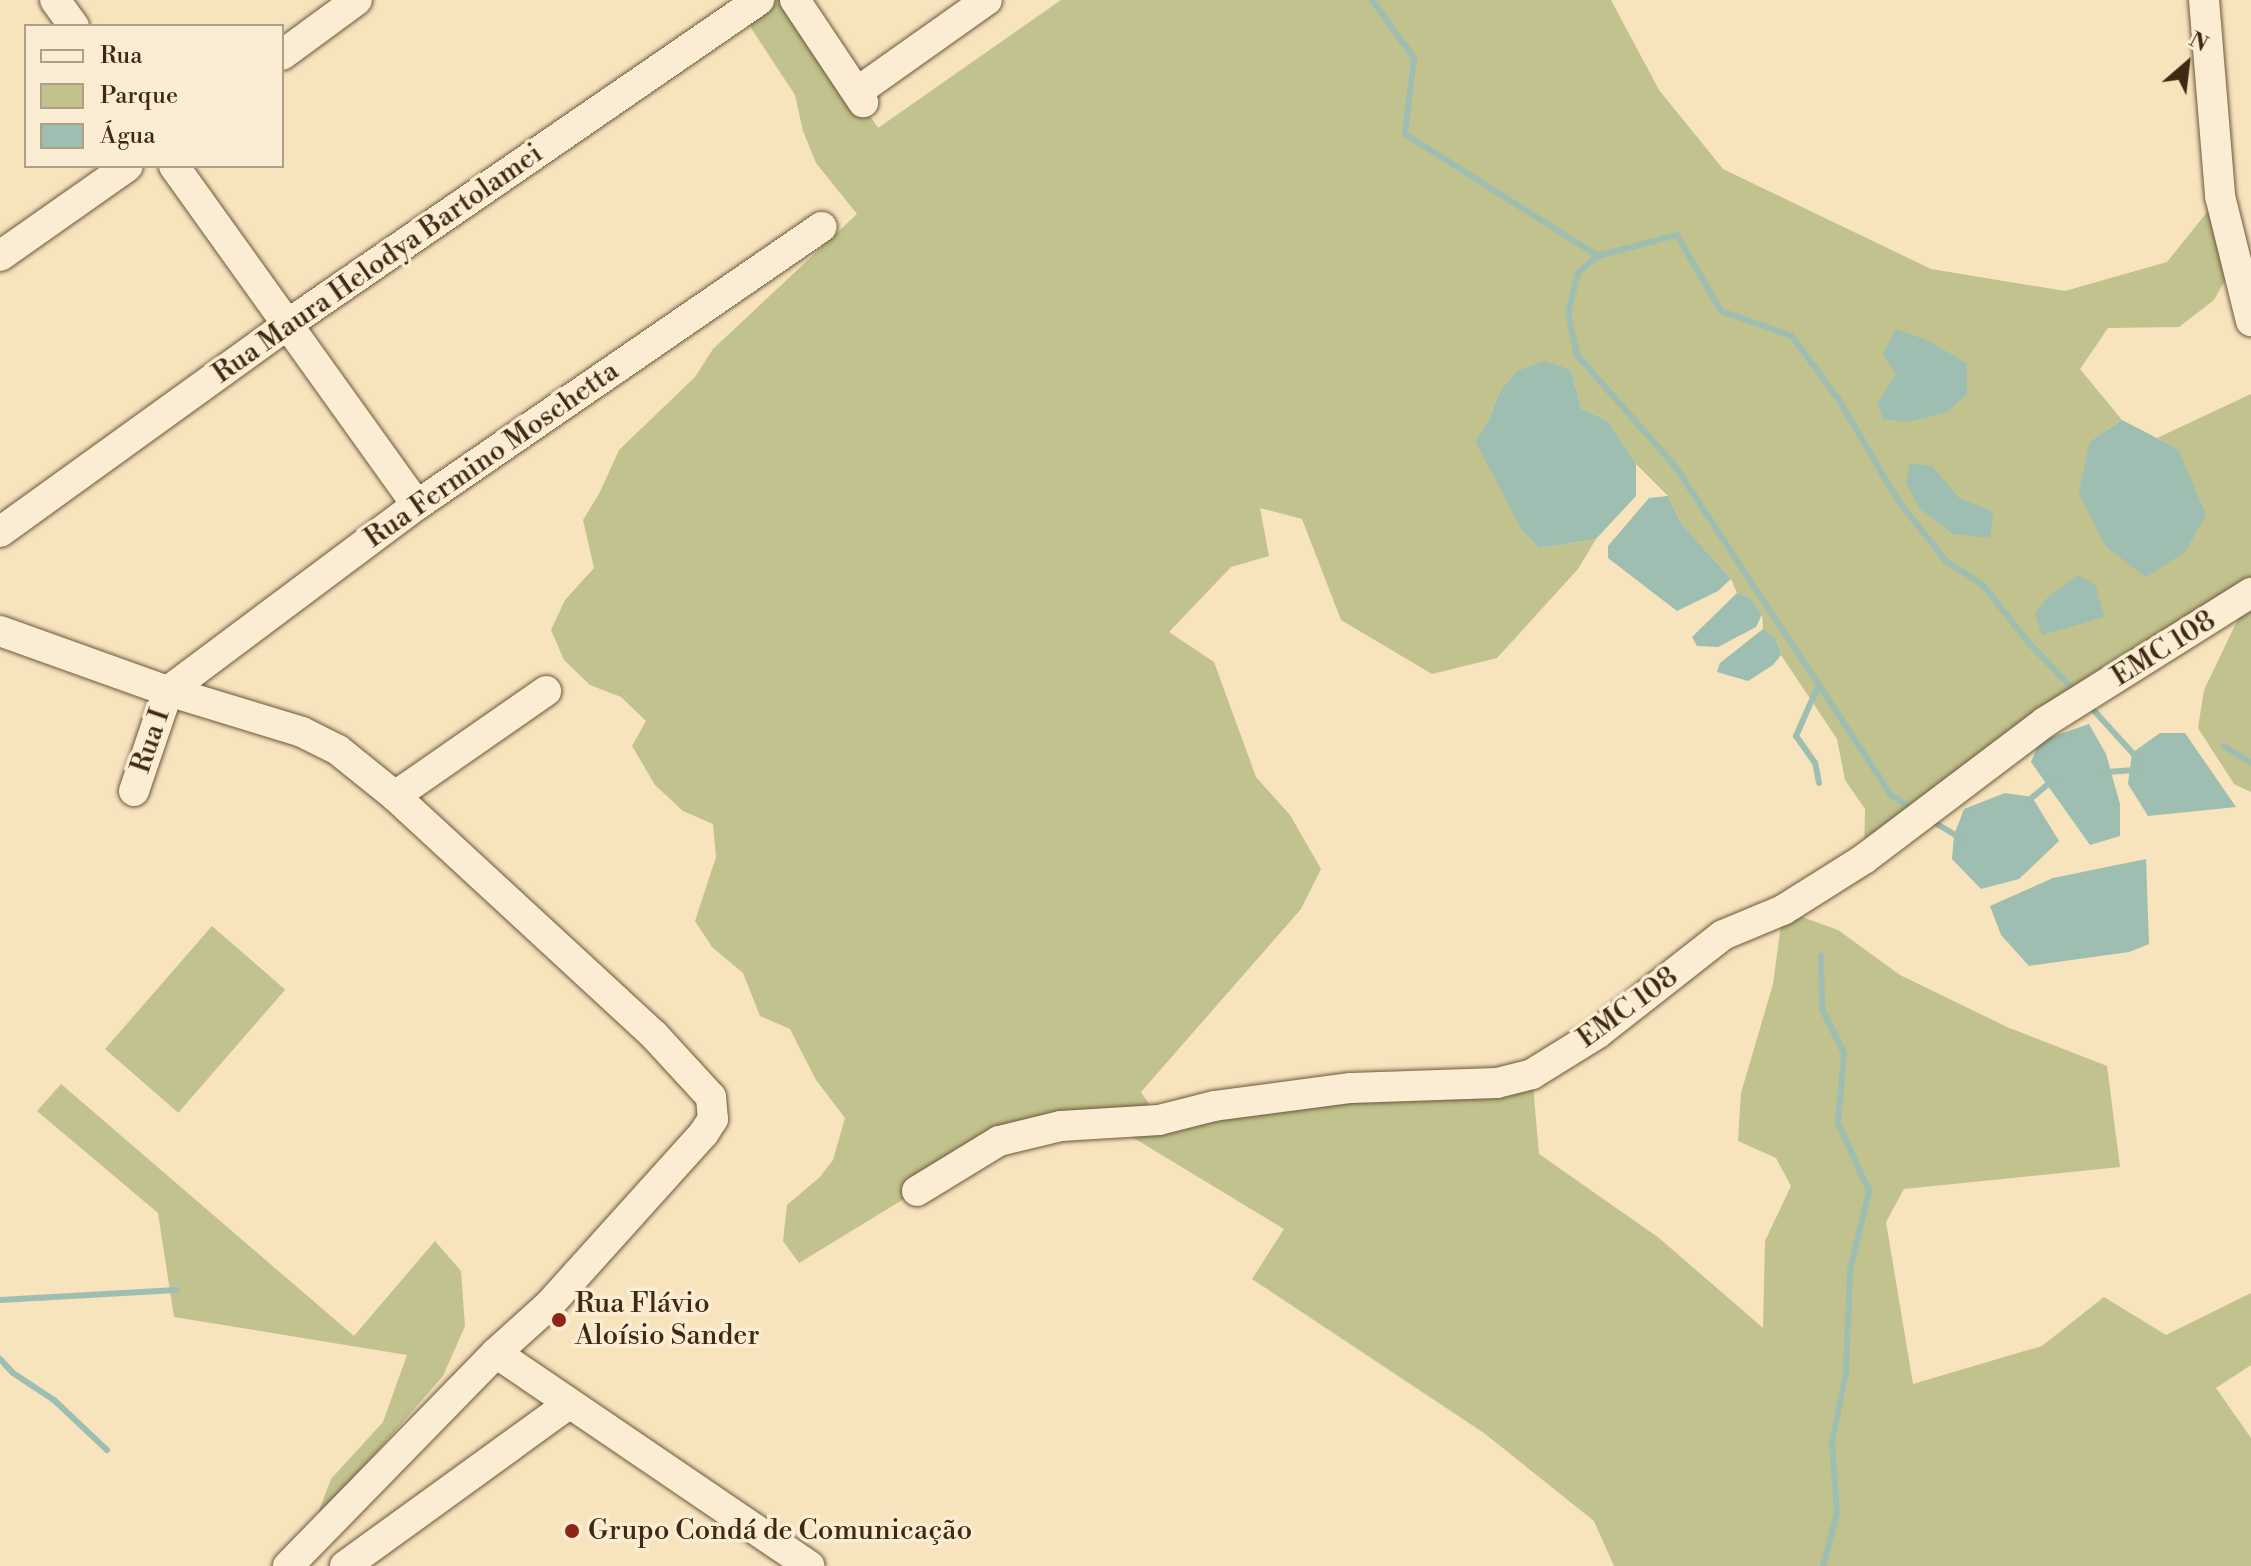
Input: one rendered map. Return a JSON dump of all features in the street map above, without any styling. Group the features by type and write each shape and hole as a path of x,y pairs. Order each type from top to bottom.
{"street":[{"path":"55,0 73,24"},
{"path":"284,54 357,0"},
{"name":"Rua Maura Helodya Bartolamei","path":"0,532 288,324 759,0"},
{"path":"795,0 860,97 987,0"},
{"path":"2204,0 2220,196 2251,321"},
{"path":"0,256 125,168"},
{"path":"175,168 417,505"},
{"name":"Rua Fermino Moschetta","path":"168,691 417,505 822,227"},
{"name":"EMC 108","path":"917,1191 999,1141 1061,1126 1159,1120 1214,1106 1351,1088 1497,1083 1532,1074 1598,1033 1723,935 1783,910 1864,859 2045,722 2251,593"},
{"path":"0,631 168,691 302,732 338,750 395,796 654,1035 698,1079 711,1097 714,1109 704,1133 548,1306 496,1353 288,1566"},
{"name":"Rua I","path":"134,791 168,691"},
{"path":"395,796 546,691"},
{"path":"496,1353 810,1566"},
{"path":"345,1566 569,1404"}],"green space":[{"path":"747,0 792,0 878,128 1061,0 1611,0 1659,90 1723,169 1931,269 2065,291 2167,262 2220,196 2236,261 2214,300 2179,327 2108,328 2080,369 2122,420 2090,441 2178,449 2157,438 2251,394 2251,792 2234,784 2198,728 2204,690 2249,596 1864,859 1865,809 1845,780 1837,739 1781,655 1776,639 1763,629 1762,614 1749,597 1737,593 1731,579 1681,523 1668,496 1636,464 1608,421 1581,408 1571,370 1499,393 1489,420 1475,441 1540,548 1596,539 1578,569 1497,658 1432,674 1341,620 1302,519 1260,508 1269,556 1231,567 1169,632 1214,662 1256,777 1290,815 1321,869 1301,909 1141,1092 1160,1120 1532,1074 1539,1154 1659,1238 1763,1328 1765,1241 1791,1186 1776,1158 1738,1141 1741,1093 1773,984 1783,910 1838,930 1900,975 2007,1027 2107,1066 2120,1167 1904,1189 1886,1222 1913,1384 2042,1346 2104,1297 2166,1335 2251,1293 2251,1365 2216,1388 2251,1438 2251,1566 1614,1566 1594,1521 1484,1433 1252,1279 1284,1229 1109,1123 999,1141 799,1263 783,1241 787,1205 820,1177 833,1160 845,1118 816,1080 790,1029 760,1016 743,973 712,947 695,921 716,857 713,824 683,811 655,785 632,746 646,721 621,697 590,685 564,660 551,630 565,600 594,568 583,520 619,450 695,377 713,349 857,214 816,163 803,131 795,95 751,28"},
{"path":"212,926 285,990 178,1113 105,1049"},
{"path":"61,1084 354,1336 435,1241 461,1271 465,1326 443,1376 314,1524 331,1479 383,1422 407,1355 174,1317 158,1213 37,1111"}],"water":[{"path":"1896,329 1929,341 1967,364 1967,394 1947,412 1908,422 1883,419 1877,404 1896,374 1883,354"},
{"path":"1545,361 1571,370 1581,408 1608,421 1636,464 1636,496 1596,539 1540,548 1522,530 1475,441 1489,420 1499,393 1517,371"},
{"path":"2122,420 2178,449 2206,515 2185,552 2146,577 2106,547 2079,493 2090,441"},
{"path":"1910,463 1932,466 1959,498 1993,512 1990,538 1953,534 1920,509 1906,483"},
{"path":"1668,496 1681,523 1731,579 1718,591 1677,611 1608,558 1608,546 1649,498"},
{"path":"2078,575 2096,586 2104,617 2042,635 2035,613 2049,596"},
{"path":"1737,593 1749,597 1762,614 1756,627 1718,647 1697,646 1692,637"},
{"path":"1763,629 1776,639 1781,655 1773,665 1748,681 1717,672 1720,663"},
{"path":"2089,724 2106,754 2120,804 2120,836 2090,845 2031,762 2040,741"},
{"path":"2160,733 2185,733 2236,807 2148,816 2128,784 2132,753"},
{"path":"2005,793 2032,797 2059,841 2019,879 1981,889 1952,859 1954,835 1964,809"},
{"path":"2146,859 2149,944 2129,952 2029,966 2001,935 1990,906 2053,878"}],"waterway":[{"path":"1372,0 1414,58 1405,134 1598,256 1677,235 1721,311 1792,336 1839,400 1897,499 1946,561 1983,585 2029,643 2077,693"},
{"path":"1598,256 1578,273 1568,313 1577,355 1675,466 1891,795 1916,811"},
{"path":"1819,684 1796,736 1815,763 1819,783"},
{"path":"2088,704 2137,758"},
{"path":"2224,746 2251,763"},
{"path":"2106,772 2135,770"},
{"path":"2028,801 2053,780"},
{"path":"1932,821 1960,838"},
{"path":"1821,956 1822,1009 1844,1053 1838,1123 1869,1191 1850,1271 1846,1372 1832,1442 1837,1513 1823,1566"},
{"path":"0,1300 177,1290"},
{"path":"0,1359 13,1373 54,1400 107,1450"}],"place":[{"name":"Rua Flávio Aloísio Sander","path":"559,1320"},
{"name":"Grupo Condá de Comunicação","path":"572,1531"}]}
